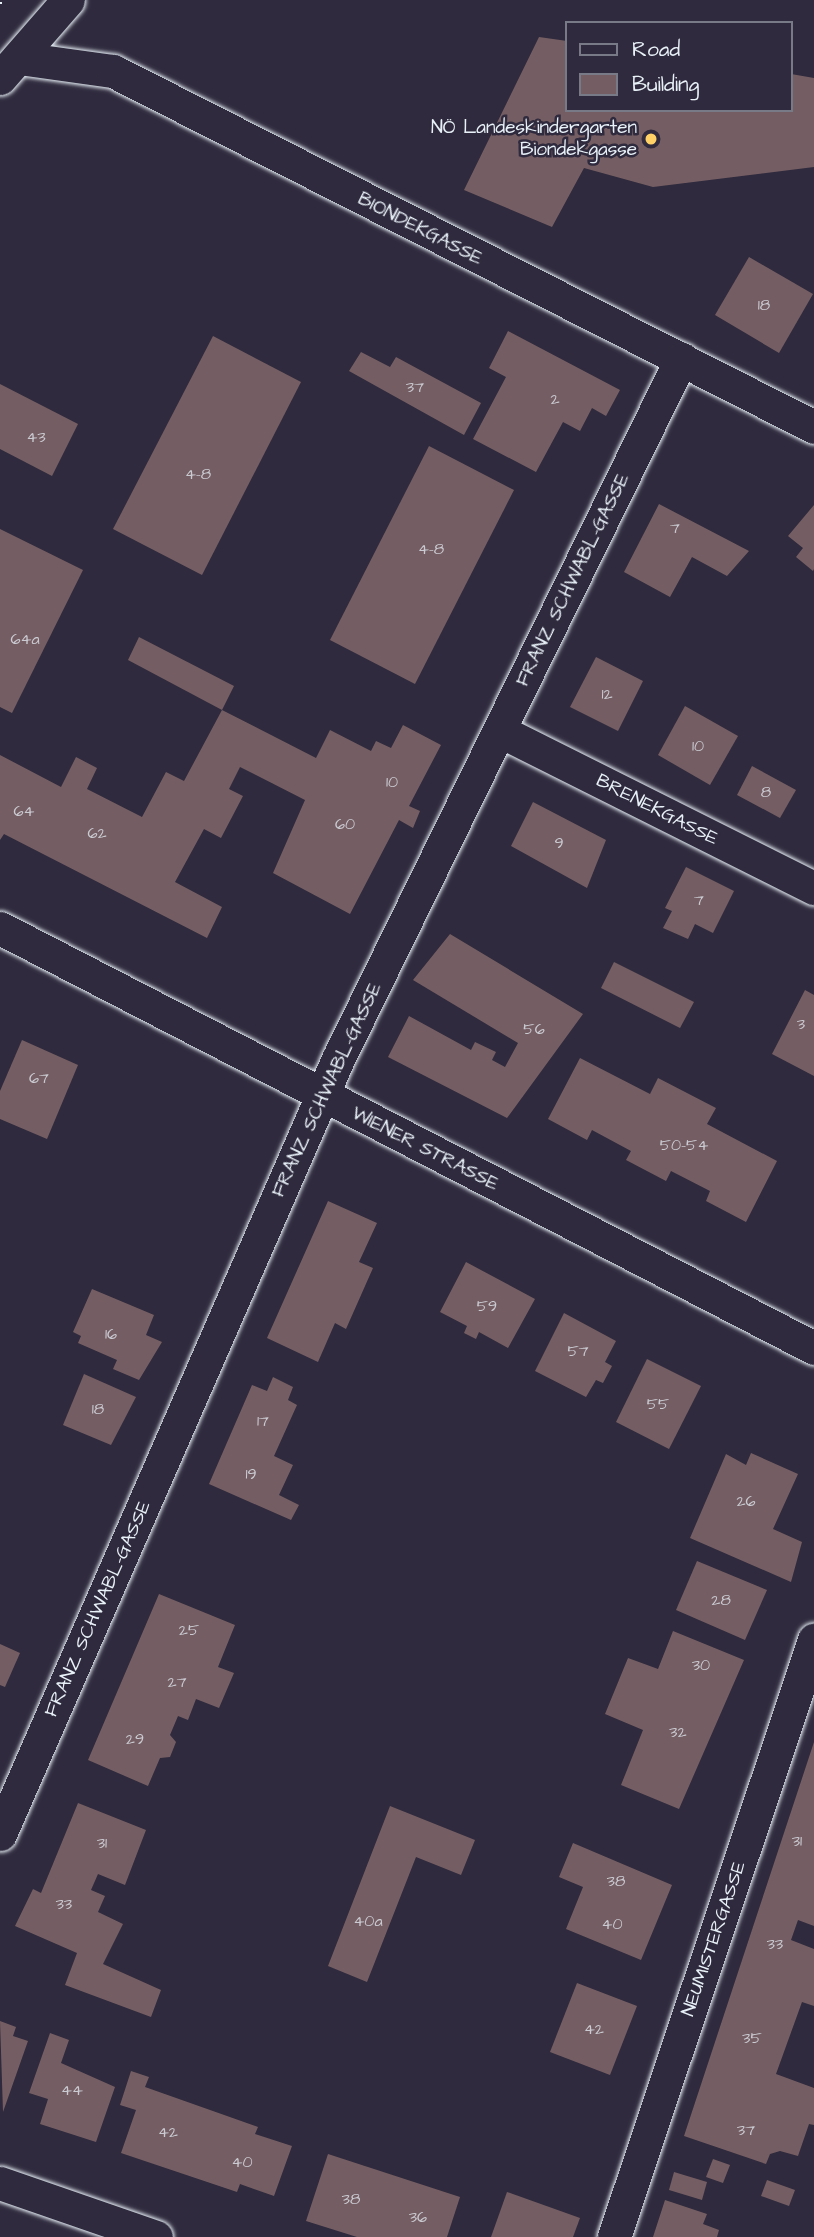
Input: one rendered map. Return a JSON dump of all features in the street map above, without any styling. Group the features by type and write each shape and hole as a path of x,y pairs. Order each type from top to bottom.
{"street":[{"name":"BIONDEKGASSE","path":"9,68 68,0"},
{"name":"BIONDEKGASSE","path":"9,68 113,71 814,427"},
{"name":"FRANZ SCHWABL-GASSE","path":"0,1834 322,1097 681,359"},
{"name":"BRENEKGASSE","path":"500,731 814,888"},
{"name":"WIENER STRASSE","path":"0,928 322,1097 814,1348"},
{"name":"NEUMISTERGASSE","path":"614,2237 814,1640"},
{"path":"0,2183 156,2237"}],"building":[{"name":"NÖ Landeskindergarten Biondekgasse","path":"539,37 566,41 566,112 793,112 793,74 814,78 814,167 653,187 584,168 552,227 464,190"},
{"path":"749,257 813,294 779,353 715,315"},
{"path":"508,331 620,390 606,416 592,408 580,431 563,422 536,472 473,439 506,377 489,368"},
{"path":"213,336 301,382 202,575 113,529"},
{"path":"361,352 390,367 396,357 481,403 464,435 349,371"},
{"path":"0,384 78,424 52,476 0,449"},
{"path":"429,446 514,490 415,684 330,640"},
{"path":"659,504 749,551 727,576 692,557 670,597 624,572"},
{"path":"814,505 813,571 796,557 803,548 788,536"},
{"path":"0,529 83,570 12,713 0,707"},
{"path":"139,637 234,686 222,710 128,660"},
{"path":"596,657 643,681 618,731 570,707"},
{"path":"685,706 738,736 710,785 658,755"},
{"path":"222,710 316,758 330,730 371,751 376,741 391,748 403,725 441,745 409,806 420,811 413,828 399,820 350,914 273,873 305,800 240,767 229,789 243,796 221,838 204,829 175,882 222,907 207,938 4,834 0,840 0,755 61,787 76,757 97,768 87,789 142,817 166,772 184,781"},
{"path":"752,766 796,790 780,818 737,795"},
{"path":"533,802 606,840 587,888 511,846"},
{"path":"686,867 734,891 713,933 695,924 688,939 663,928 672,911 665,908"},
{"path":"450,934 583,1014 507,1118 388,1057 409,1016 471,1050 475,1042 496,1052 492,1060 505,1067 518,1043 413,980"},
{"path":"614,962 694,1002 680,1028 601,988"},
{"path":"805,990 814,995 814,1076 772,1054"},
{"path":"22,1040 78,1065 47,1139 0,1119 0,1091"},
{"path":"580,1058 650,1094 658,1078 716,1108 707,1124 777,1161 746,1222 706,1201 710,1191 671,1171 666,1181 626,1160 631,1151 592,1130 587,1140 548,1119"},
{"path":"328,1201 377,1223 359,1262 373,1268 346,1329 335,1323 318,1362 267,1338"},
{"path":"466,1262 535,1299 508,1348 479,1332 476,1339 464,1333 467,1326 440,1312"},
{"path":"92,1289 154,1315 146,1335 162,1342 139,1380 113,1369 117,1360 78,1343 81,1336 73,1332"},
{"path":"564,1313 616,1341 605,1362 612,1366 603,1383 596,1380 586,1397 535,1371"},
{"path":"647,1359 701,1386 669,1449 616,1422"},
{"path":"84,1374 136,1397 111,1445 63,1425"},
{"path":"273,1377 293,1387 288,1400 297,1405 274,1456 293,1465 279,1495 299,1505 291,1520 209,1484 252,1385 267,1391"},
{"path":"751,1453 798,1474 773,1529 802,1542 791,1582 690,1538 726,1454 746,1465"},
{"path":"697,1561 767,1590 745,1640 676,1610"},
{"path":"159,1594 235,1625 218,1667 234,1673 219,1708 196,1699 188,1720 178,1716 170,1735 176,1742 170,1757 160,1758 148,1786 88,1760"},
{"path":"673,1631 744,1660 679,1809 621,1785 643,1730 605,1714 628,1658 658,1669"},
{"path":"0,1644 20,1653 5,1687 0,1685"},
{"path":"814,1742 814,1926 798,1920 791,1940 814,1949 814,2006 802,2002 776,2074 814,2088 814,2125 809,2124 798,2156 780,2151 770,2154 766,2164 684,2136"},
{"path":"78,1803 146,1830 125,1885 98,1874 91,1890 105,1896 98,1912 123,1924 103,1964 161,1990 151,2017 65,1985 77,1953 15,1926 33,1889 41,1893"},
{"path":"390,1806 475,1840 461,1875 416,1857 367,1982 328,1966"},
{"path":"573,1843 672,1885 641,1960 566,1929 583,1887 559,1877"},
{"path":"577,1983 637,2006 610,2075 550,2052"},
{"path":"0,2021 16,2027 13,2036 28,2041 3,2112"},
{"path":"50,2033 69,2040 61,2063 115,2087 96,2142 40,2124 48,2099 29,2093"},
{"path":"131,2071 149,2077 145,2087 258,2127 255,2134 292,2146 274,2196 240,2184 237,2192 121,2153 136,2110 120,2105"},
{"path":"328,2154 460,2197 447,2237 357,2237 306,2221"},
{"path":"713,2159 730,2165 723,2183 706,2177"},
{"path":"674,2172 707,2182 702,2200 669,2190"},
{"path":"767,2180 795,2190 789,2206 761,2196"},
{"path":"507,2192 580,2218 573,2237 491,2237"},
{"path":"665,2200 707,2214 703,2224 719,2230 717,2237 653,2237"}],"place":[{"name":"NÖ Landeskindergarten Biondekgasse","path":"651,139"}]}
